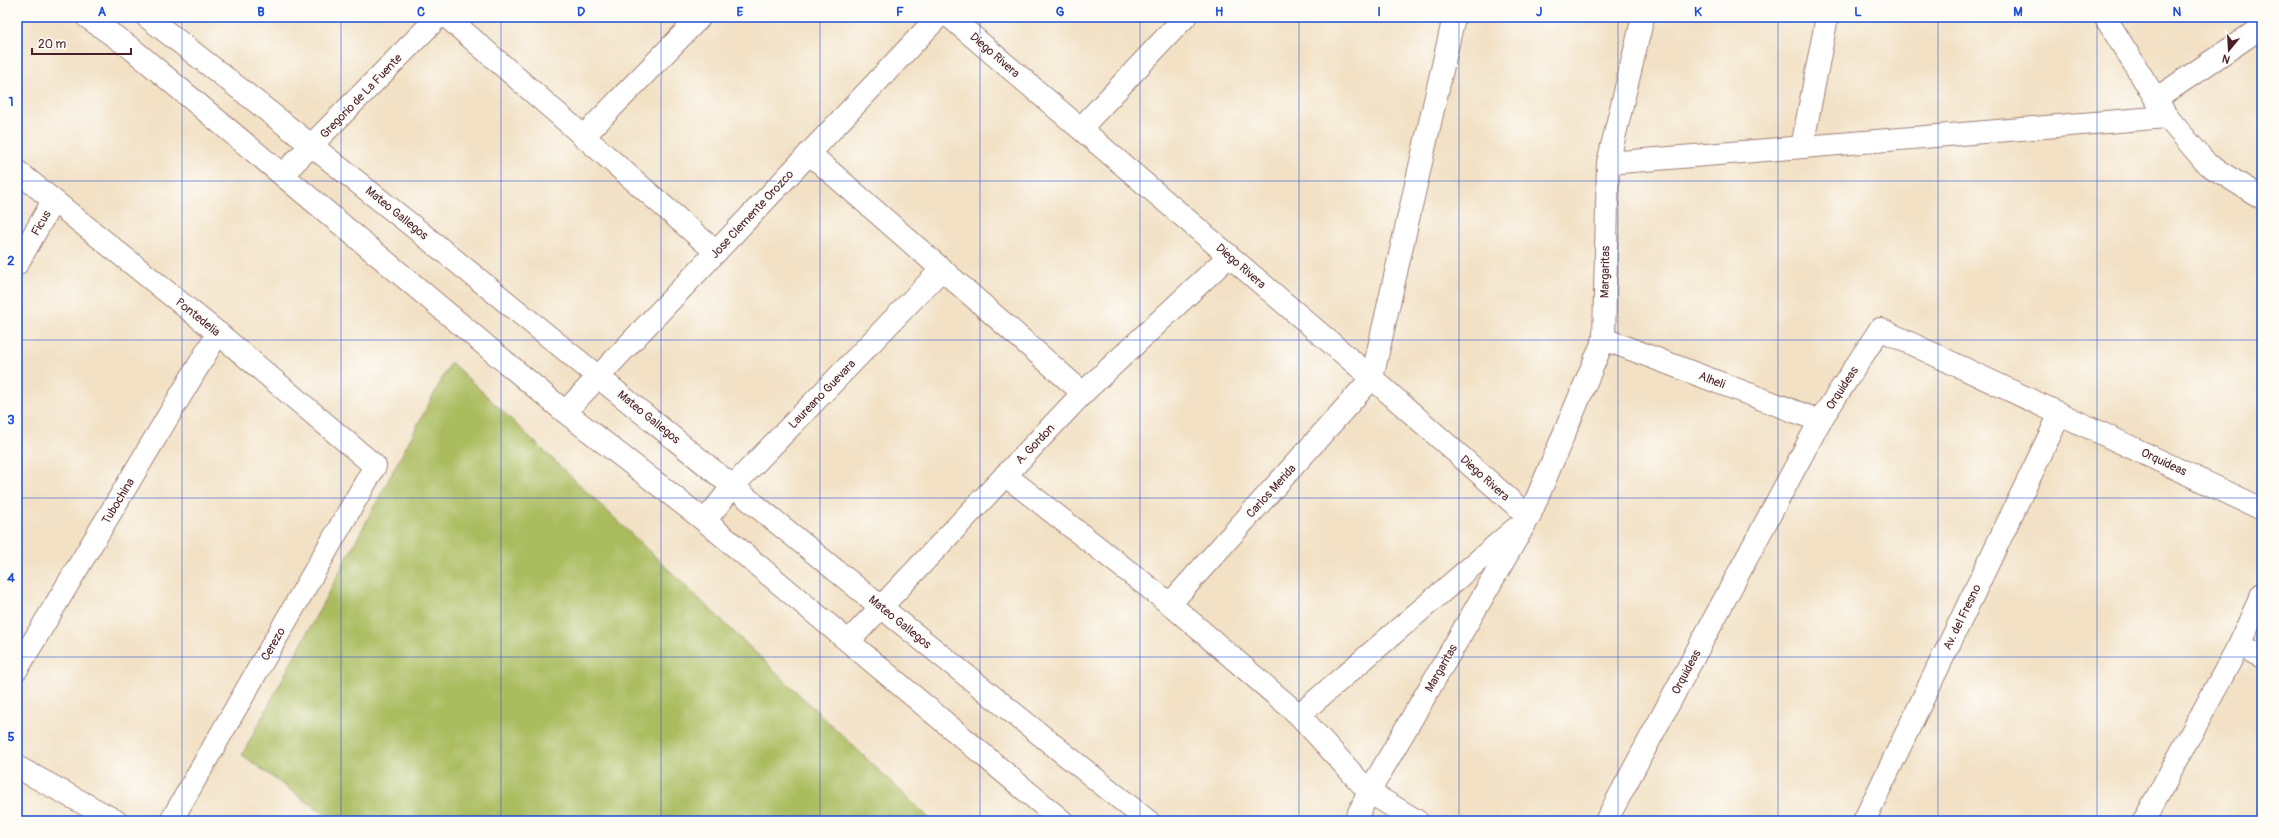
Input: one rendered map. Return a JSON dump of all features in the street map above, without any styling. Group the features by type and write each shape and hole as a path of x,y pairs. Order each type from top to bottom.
{"street":[{"path":"87,17 131,48 566,412 705,521 1062,821"},
{"name":"Gregorio de La Fuente","path":"283,174 438,17"},
{"path":"447,17 716,252"},
{"path":"583,136 700,17"},
{"name":"Jose Clemente Orozco","path":"566,412 599,375 938,17"},
{"name":"Diego Rivera","path":"950,17 1372,378 1529,517"},
{"path":"1081,128 1185,17"},
{"path":"1372,378 1454,17"},
{"name":"Margaritas","path":"1355,821 1369,792 1529,517 1604,339 1608,164 1643,17"},
{"path":"1802,148 1827,17"},
{"path":"2105,17 2168,117 2206,164 2262,198"},
{"path":"131,48 154,19"},
{"name":"Mateo Gallegos","path":"154,19 599,375 880,606 1148,821"},
{"path":"2156,99 2262,27"},
{"path":"1608,164 2168,117"},
{"path":"809,153 1083,394"},
{"name":"Pontedelia","path":"17,171 218,333 375,466"},
{"name":"Ficus","path":"17,264 53,201"},
{"name":"A. Gordon","path":"849,641 880,606 1083,394 1229,256"},
{"name":"Laureano Guevara","path":"705,521 734,486 941,270"},
{"name":"Orquideas","path":"1606,821 1820,421 1880,329 2262,509"},
{"name":"Tubochina","path":"17,669 218,333"},
{"name":"Alheli","path":"1604,339 1820,421"},
{"name":"Carlos Merida","path":"1170,604 1372,378"},
{"name":"Av. del Fresno","path":"1864,821 2060,414"},
{"name":"Cerezo","path":"171,821 375,466"},
{"path":"1005,475 1170,604 1299,715 1369,792 1417,821"},
{"name":"Margaritas","path":"1299,715 1529,517"},
{"path":"2144,821 2238,645 2262,594"},
{"path":"2238,645 2262,657"},
{"path":"17,767 116,821"}],"green space":[{"path":"451,362 932,821 333,821 242,755"}]}
